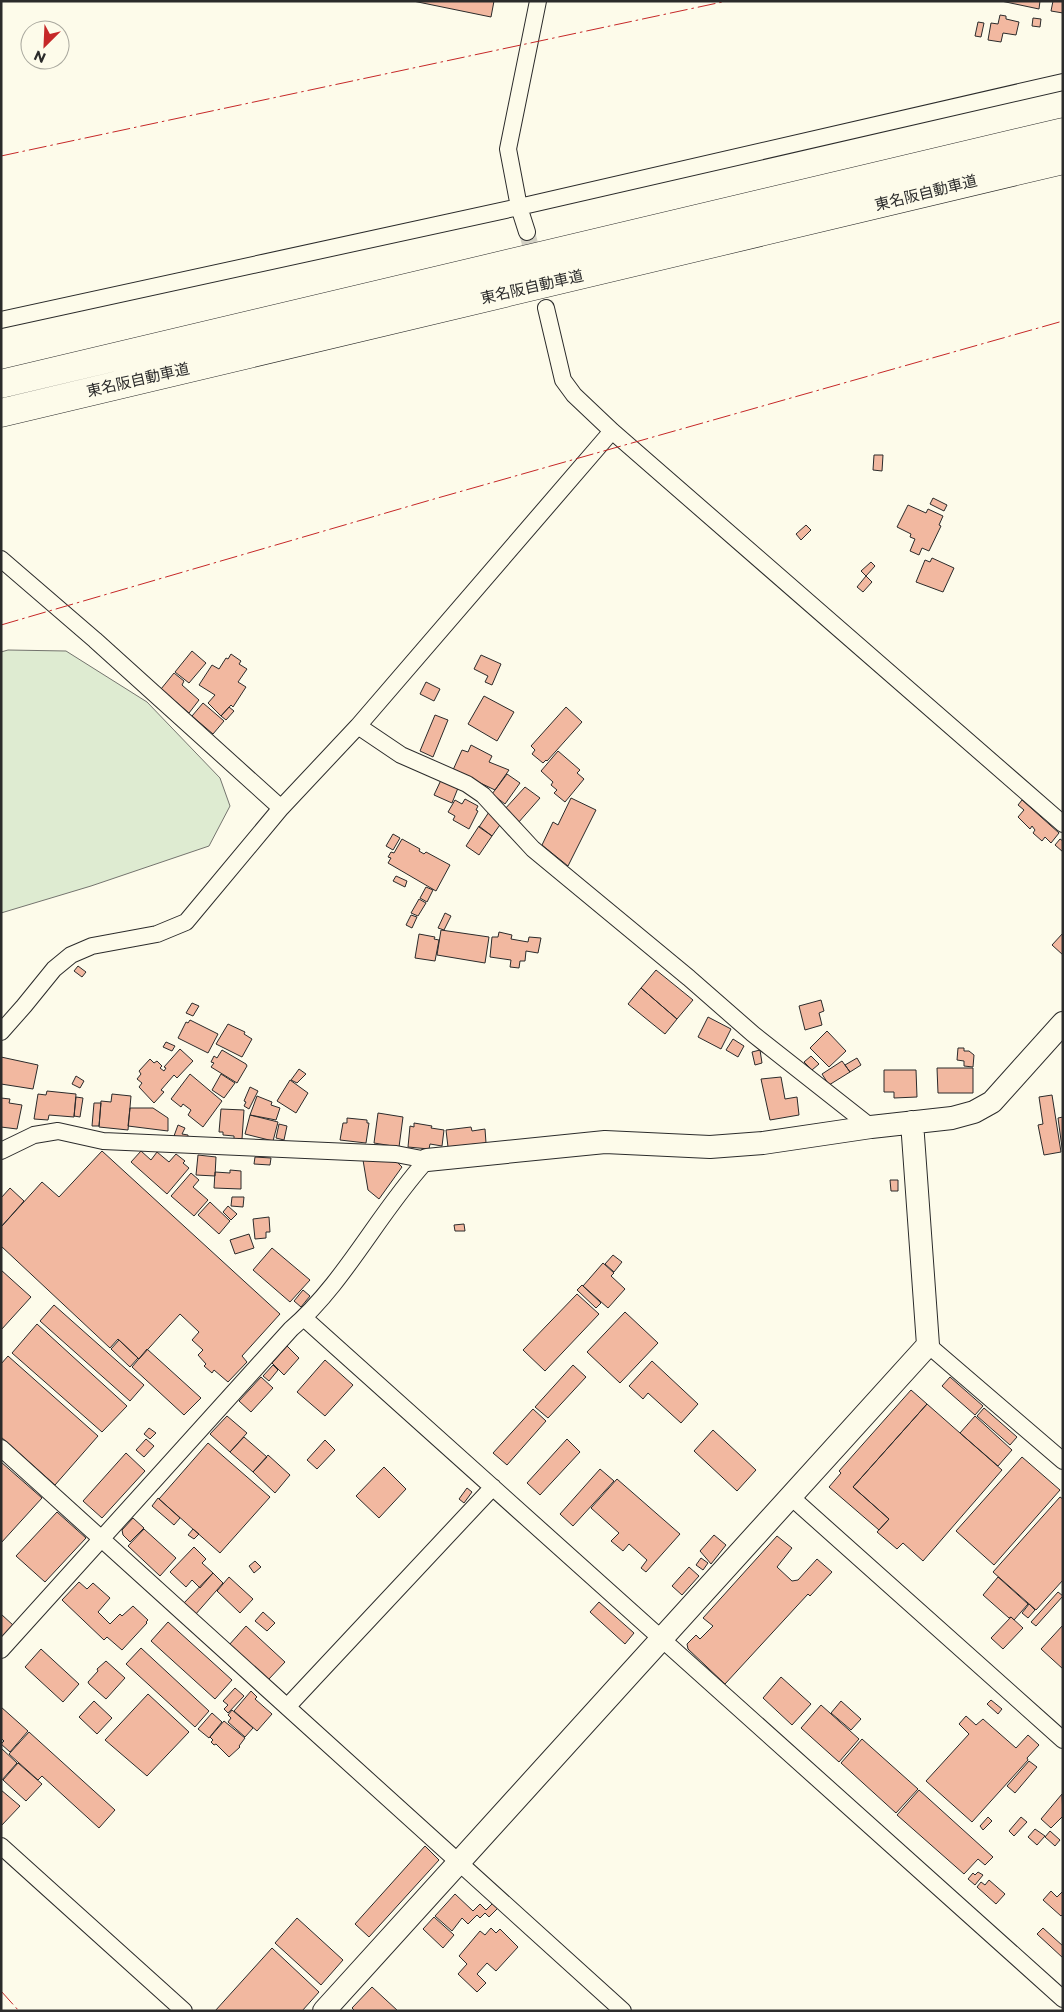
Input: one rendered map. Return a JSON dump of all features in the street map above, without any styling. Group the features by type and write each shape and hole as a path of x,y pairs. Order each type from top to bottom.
{"highway":[{"name":"東名阪自動車道","path":"1,384 1063,132"},
{"name":"東名阪自動車道","path":"1,413 1063,160"}],"street":[{"path":"527,232 519,207 508,149 538,1"},
{"path":"1,320 519,207 1063,82"},
{"path":"546,308 563,380 574,395 612,431 1063,824"},
{"path":"1,1032 54,969 71,955 92,946 157,934 186,922 282,808 358,726 612,431"},
{"path":"1,559 95,640 282,808"},
{"path":"358,726 401,755 468,784 483,795 533,849 689,978 753,1034 872,1127"},
{"path":"1,1150 34,1135 58,1131 103,1140 396,1154 427,1160 606,1142 710,1147 762,1143 872,1127 952,1118 974,1112 992,1102 1063,1023"},
{"path":"912,1122 928,1345 1063,1461"},
{"path":"1,1650 278,1343 321,1300 409,1179 427,1160"},
{"path":"304,1318 1063,2000"},
{"path":"324,2011 458,1861 928,1345"},
{"path":"1,1448 623,2011"},
{"path":"287,1707 493,1487"},
{"path":"791,1497 1063,1740"},
{"path":"1,1846 184,2011"}],"green space":[{"path":"8,650 66,651 147,702 220,778 230,806 209,846 91,886 1,913 1,652"}],"building":[{"path":"413,1 494,1 491,17"},
{"path":"1001,1 1040,1 1039,9"},
{"path":"1053,1 1063,1 1063,13 1051,11"},
{"path":"1000,15 1006,16 1006,19 1019,22 1016,35 1003,33 1001,42 988,40 991,23 998,24"},
{"path":"1033,18 1041,19 1040,27 1032,26"},
{"path":"978,22 984,23 981,37 975,36"},
{"path":"874,455 883,455 882,471 873,470"},
{"path":"933,498 947,505 944,511 930,504"},
{"path":"908,505 926,513 928,509 943,516 939,525 941,526 929,551 922,548 919,555 910,551 915,539 910,537 911,534 897,527"},
{"path":"806,525 811,530 801,540 796,534"},
{"path":"932,558 954,568 943,592 916,582 925,560 930,562"},
{"path":"871,562 875,566 866,576 861,571"},
{"path":"866,576 872,582 863,592 857,587"},
{"path":"192,651 206,663 189,683 175,672"},
{"path":"231,654 241,661 239,664 247,669 238,682 246,687 233,707 231,705 221,716 208,703 215,695 199,685 212,665 219,669"},
{"path":"481,655 501,664 492,685 485,682 488,676 474,669"},
{"path":"174,673 184,681 182,685 199,700 189,713 161,689"},
{"path":"426,682 440,689 434,701 420,694"},
{"path":"484,696 514,712 497,741 468,724"},
{"path":"203,703 224,721 213,734 192,716"},
{"path":"229,707 234,711 226,720 221,716"},
{"path":"566,707 582,722 547,761 543,763 532,754 535,750 531,746"},
{"path":"435,715 448,720 433,757 420,751"},
{"path":"471,745 492,756 489,762 509,770 495,790 453,770 462,750 468,752"},
{"path":"558,751 580,770 577,773 584,779 565,802 554,793 557,790 551,785 553,782 541,771"},
{"path":"507,774 520,783 505,804 492,794"},
{"path":"441,780 458,788 452,803 434,795"},
{"path":"525,787 540,798 518,823 504,810"},
{"path":"571,798 596,810 568,866 542,845 553,822 558,825"},
{"path":"465,799 478,806 476,810 478,811 469,829 453,820 455,816 448,812 455,800 462,804"},
{"path":"1022,800 1059,833 1051,843 1045,837 1042,841 1033,833 1035,830 1032,826 1030,829 1018,817 1024,810 1018,805"},
{"path":"489,812 502,822 492,836 479,827"},
{"path":"479,826 492,836 479,855 466,846"},
{"path":"393,834 400,838 393,850 386,846"},
{"path":"402,839 420,849 419,851 424,854 426,852 450,865 436,891 388,863 391,858 388,857 391,852 394,853"},
{"path":"1060,839 1063,841 1063,852 1055,845"},
{"path":"396,876 407,881 405,887 393,881"},
{"path":"426,887 433,890 427,902 420,898"},
{"path":"419,899 426,903 418,916 411,913"},
{"path":"445,913 451,916 444,930 438,928"},
{"path":"411,915 417,917 412,928 406,925"},
{"path":"441,930 489,937 485,963 437,955"},
{"path":"499,932 512,935 511,939 528,942 529,937 541,938 538,953 526,951 525,961 520,961 519,968 510,967 511,960 490,957 492,937 498,937"},
{"path":"1063,933 1063,955 1052,945"},
{"path":"419,934 435,937 434,939 439,940 435,961 415,958"},
{"path":"78,966 86,972 82,977 74,971"},
{"path":"656,970 693,1000 677,1019 641,988"},
{"path":"641,988 677,1019 665,1034 628,1004"},
{"path":"821,1000 824,1011 819,1013 822,1025 805,1030 799,1006"},
{"path":"192,1003 199,1006 193,1016 186,1013"},
{"path":"708,1017 731,1029 721,1049 698,1037"},
{"path":"190,1020 218,1034 208,1053 178,1038 186,1022 188,1023"},
{"path":"228,1024 245,1032 244,1034 252,1039 242,1057 216,1044"},
{"path":"827,1031 846,1051 829,1067 810,1048"},
{"path":"733,1039 744,1046 738,1057 726,1050"},
{"path":"166,1042 175,1046 172,1051 163,1047"},
{"path":"958,1048 964,1048 964,1051 969,1051 974,1055 973,1067 964,1066 964,1061 957,1060"},
{"path":"180,1049 193,1061 177,1078 174,1075 161,1090 164,1092 154,1103 139,1087 142,1083 137,1079 141,1074 139,1071 150,1059 154,1063 157,1061 162,1066 160,1068 164,1071 166,1068 164,1067"},
{"path":"222,1050 247,1066 237,1083 211,1067 214,1063 211,1062 214,1056 217,1058"},
{"path":"760,1050 762,1063 755,1065 752,1052"},
{"path":"811,1056 819,1064 812,1070 804,1062"},
{"path":"1,1057 38,1065 33,1089 1,1084"},
{"path":"857,1058 861,1065 850,1072 845,1065"},
{"path":"842,1061 850,1072 829,1085 822,1074"},
{"path":"937,1068 973,1068 973,1093 938,1093"},
{"path":"299,1069 306,1074 297,1083 291,1080"},
{"path":"884,1070 916,1070 917,1097 894,1098 894,1092 884,1092"},
{"path":"190,1074 222,1101 203,1127 188,1115 191,1110 183,1104 181,1107 171,1099"},
{"path":"221,1074 235,1083 224,1098 212,1090"},
{"path":"76,1076 84,1081 80,1088 72,1084"},
{"path":"781,1077 785,1099 797,1097 799,1115 770,1120 761,1079"},
{"path":"290,1080 308,1093 296,1113 277,1101"},
{"path":"250,1087 258,1091 249,1109 244,1106 246,1102 244,1101"},
{"path":"47,1091 76,1094 74,1117 49,1115 48,1120 34,1119 38,1094 46,1095"},
{"path":"112,1094 131,1096 128,1130 99,1127 101,1101 111,1102"},
{"path":"1052,1095 1061,1152 1044,1155 1038,1125 1043,1124 1039,1097"},
{"path":"257,1096 272,1102 271,1105 280,1108 276,1120 250,1115"},
{"path":"76,1097 83,1098 80,1117 74,1116"},
{"path":"1,1098 10,1099 9,1103 22,1105 17,1129 1,1127"},
{"path":"94,1103 101,1103 99,1126 92,1126"},
{"path":"130,1108 153,1108 168,1118 168,1131 128,1126"},
{"path":"221,1109 244,1110 242,1139 234,1139 234,1136 223,1135 223,1132 219,1132"},
{"path":"378,1113 403,1117 399,1147 374,1143"},
{"path":"250,1115 278,1122 273,1141 245,1134"},
{"path":"1063,1117 1063,1155 1058,1118"},
{"path":"347,1118 367,1120 367,1123 369,1123 366,1143 340,1140 343,1123 347,1123"},
{"path":"414,1123 444,1130 442,1146 430,1144 429,1149 408,1147 410,1126 414,1127"},
{"path":"279,1124 287,1126 284,1140 276,1138"},
{"path":"178,1125 185,1128 182,1134 188,1135 188,1139 174,1136"},
{"path":"471,1127 472,1131 485,1129 486,1143 448,1147 446,1130"},
{"path":"102,1151 280,1314 242,1356 247,1362 228,1382 214,1370 212,1373 204,1366 206,1364 198,1355 203,1350 192,1340 199,1332 180,1314 139,1359 118,1339 110,1348 1,1246 1,1227 42,1182 59,1197"},
{"path":"141,1151 151,1160 157,1152 169,1162 176,1154 185,1161 183,1163 189,1168 167,1194 131,1162"},
{"path":"198,1155 216,1157 215,1176 196,1175"},
{"path":"255,1157 271,1158 270,1165 254,1164"},
{"path":"363,1160 395,1160 402,1167 379,1199 368,1190"},
{"path":"230,1170 241,1171 241,1189 214,1188 215,1172 230,1173"},
{"path":"191,1173 199,1180 193,1187 208,1200 194,1216 171,1196"},
{"path":"890,1180 898,1180 898,1191 891,1191"},
{"path":"10,1188 24,1201 1,1227 1,1198"},
{"path":"232,1197 244,1197 243,1207 231,1206"},
{"path":"210,1202 230,1221 219,1234 198,1215"},
{"path":"228,1206 237,1214 231,1220 223,1212"},
{"path":"269,1217 270,1232 266,1232 266,1238 255,1239 253,1219"},
{"path":"464,1224 465,1231 455,1231 454,1225"},
{"path":"249,1234 254,1248 235,1254 230,1240"},
{"path":"272,1248 310,1280 290,1302 253,1270"},
{"path":"613,1255 622,1262 614,1272 605,1264"},
{"path":"603,1263 614,1273 611,1276 625,1289 608,1308 583,1286"},
{"path":"1,1270 31,1297 1,1330"},
{"path":"582,1285 601,1303 596,1308 577,1290"},
{"path":"303,1290 310,1296 301,1307 294,1301"},
{"path":"577,1294 599,1314 545,1371 523,1350"},
{"path":"54,1305 144,1385 130,1401 40,1321"},
{"path":"625,1312 658,1343 620,1383 587,1352"},
{"path":"37,1324 127,1406 102,1432 12,1353"},
{"path":"119,1340 138,1358 130,1367 111,1349"},
{"path":"287,1346 299,1358 284,1375 272,1363"},
{"path":"147,1349 201,1398 184,1415 132,1367"},
{"path":"8,1356 98,1436 55,1485 1,1437 1,1364"},
{"path":"325,1360 353,1385 325,1416 297,1392"},
{"path":"652,1361 698,1404 681,1423 648,1393 643,1399 629,1386"},
{"path":"273,1365 278,1370 269,1381 263,1376"},
{"path":"573,1365 586,1377 548,1418 535,1407"},
{"path":"261,1377 273,1388 251,1412 239,1401"},
{"path":"950,1377 983,1406 975,1415 942,1386"},
{"path":"911,1390 927,1404 853,1487 889,1519 879,1530 829,1487 841,1473 839,1471"},
{"path":"927,1404 1002,1470 923,1561 903,1543 897,1549 877,1532 889,1519 853,1487"},
{"path":"984,1408 1017,1437 1010,1445 977,1416"},
{"path":"533,1409 546,1421 507,1465 493,1453"},
{"path":"227,1416 247,1433 230,1452 210,1434"},
{"path":"975,1416 1012,1450 998,1466 960,1433"},
{"path":"149,1428 156,1433 150,1439 144,1434"},
{"path":"713,1430 756,1470 737,1491 694,1451"},
{"path":"244,1437 267,1457 253,1472 230,1452"},
{"path":"146,1439 154,1446 144,1457 136,1450"},
{"path":"567,1439 580,1452 540,1495 527,1483"},
{"path":"325,1440 335,1450 317,1469 307,1460"},
{"path":"208,1443 270,1497 220,1553 159,1499"},
{"path":"126,1453 145,1471 102,1518 83,1501"},
{"path":"268,1455 290,1475 275,1493 253,1472"},
{"path":"1022,1457 1060,1490 994,1565 956,1531"},
{"path":"1,1462 42,1498 1,1543"},
{"path":"384,1467 406,1489 379,1518 356,1496"},
{"path":"600,1469 614,1481 573,1526 560,1514"},
{"path":"617,1479 680,1534 646,1572 641,1568 647,1560 629,1544 623,1551 611,1541 619,1533 591,1508"},
{"path":"467,1488 472,1492 464,1503 459,1499"},
{"path":"1060,1497 1063,1499 1063,1580 1036,1610 993,1572"},
{"path":"158,1498 180,1518 174,1525 152,1506"},
{"path":"57,1512 86,1538 45,1582 16,1556"},
{"path":"133,1518 144,1528 130,1542 123,1535 122,1530"},
{"path":"144,1529 176,1558 160,1576 128,1546"},
{"path":"193,1529 199,1534 194,1539 188,1535"},
{"path":"714,1535 726,1545 711,1564 700,1551"},
{"path":"777,1536 792,1548 777,1567 792,1581 798,1580 817,1559 832,1572 810,1596 808,1594 725,1684 688,1649 687,1644 696,1635 700,1639 713,1626 703,1618"},
{"path":"194,1547 206,1559 202,1563 213,1573 200,1588 192,1580 186,1587 170,1572"},
{"path":"701,1558 708,1563 703,1570 696,1565"},
{"path":"255,1561 261,1567 254,1573 249,1566"},
{"path":"689,1567 699,1576 682,1595 672,1586"},
{"path":"213,1573 223,1583 195,1615 183,1604"},
{"path":"229,1577 253,1599 240,1613 217,1591"},
{"path":"998,1577 1028,1604 1014,1620 1011,1617 1009,1618 983,1595"},
{"path":"79,1582 87,1589 93,1583 110,1598 98,1612 110,1624 120,1614 122,1616 133,1606 148,1620 122,1650 107,1637 104,1640 62,1600"},
{"path":"1058,1592 1063,1596 1036,1626 1031,1622"},
{"path":"599,1602 634,1633 625,1644 590,1612"},
{"path":"1029,1604 1035,1610 1028,1618 1022,1613"},
{"path":"263,1612 275,1623 267,1631 255,1621"},
{"path":"1,1614 14,1626 1,1640"},
{"path":"1011,1617 1023,1628 1003,1649 991,1638"},
{"path":"168,1622 232,1680 215,1699 151,1641"},
{"path":"1063,1625 1063,1669 1041,1649"},
{"path":"246,1626 285,1662 268,1680 229,1645"},
{"path":"141,1648 209,1711 195,1727 126,1664"},
{"path":"41,1649 79,1684 63,1702 25,1667"},
{"path":"106,1661 125,1678 106,1699 88,1682 98,1671 97,1669"},
{"path":"781,1677 811,1704 792,1725 763,1698"},
{"path":"235,1688 244,1696 228,1713 224,1709 228,1705 223,1701"},
{"path":"251,1691 257,1697 255,1699 272,1714 257,1731 234,1711"},
{"path":"148,1694 189,1732 147,1776 105,1740"},
{"path":"991,1700 1002,1709 998,1714 987,1704"},
{"path":"94,1701 112,1718 97,1734 79,1717"},
{"path":"841,1701 861,1719 851,1730 831,1713"},
{"path":"821,1705 859,1739 839,1762 801,1728"},
{"path":"1,1707 28,1731 10,1752 1,1744 4,1741 1,1738"},
{"path":"232,1710 253,1728 245,1737 228,1722 231,1718 228,1715"},
{"path":"212,1713 222,1722 209,1738 198,1729"},
{"path":"966,1716 976,1725 983,1719 1016,1748 1028,1735 1039,1745 1027,1758 1028,1760 972,1822 926,1781 969,1734 959,1724"},
{"path":"224,1721 245,1738 240,1747 229,1757 216,1744 214,1745 211,1742 213,1740 210,1737"},
{"path":"29,1732 115,1810 99,1828 42,1776 38,1780 9,1754"},
{"path":"862,1739 918,1789 896,1813 841,1763"},
{"path":"1,1748 17,1763 1,1781"},
{"path":"1029,1761 1037,1767 1015,1793 1007,1786"},
{"path":"18,1763 42,1784 26,1801 3,1780"},
{"path":"1,1790 20,1806 1,1826"},
{"path":"919,1790 993,1857 985,1865 978,1859 964,1874 897,1815"},
{"path":"1062,1794 1063,1816 1051,1828 1041,1819"},
{"path":"988,1817 992,1821 983,1830 980,1826"},
{"path":"1021,1817 1027,1822 1014,1836 1009,1831"},
{"path":"1035,1829 1045,1836 1037,1845 1028,1837"},
{"path":"1050,1831 1060,1840 1055,1846 1045,1837"},
{"path":"425,1846 439,1860 369,1937 355,1924"},
{"path":"978,1872 983,1875 975,1885 968,1879 973,1873 975,1875"},
{"path":"989,1880 1005,1894 996,1904 977,1887 981,1882 985,1885"},
{"path":"1051,1891 1057,1897 1063,1891 1063,1914 1061,1916 1043,1900"},
{"path":"455,1894 473,1911 480,1904 486,1910 493,1903 498,1908 489,1917 485,1913 480,1918 477,1915 468,1924 462,1918 452,1931 435,1916"},
{"path":"434,1917 454,1935 443,1948 423,1929"},
{"path":"297,1918 343,1960 321,1985 275,1943"},
{"path":"491,1928 496,1933 500,1929 518,1947 496,1971 487,1963 477,1974 486,1983 477,1992 458,1974 467,1964 459,1956 480,1931 485,1935"},
{"path":"1043,1928 1063,1946 1063,1958 1037,1934"},
{"path":"272,1948 319,1992 302,2011 215,2011"},
{"path":"372,1987 398,2011 355,2011 352,2008"}],"tunnel":[{"path":"527,232 546,308"}],"power":[{"path":"1,156 727,1"},
{"path":"1,625 427,501 1063,321"},
{"path":"1,1991 19,2011"}]}
